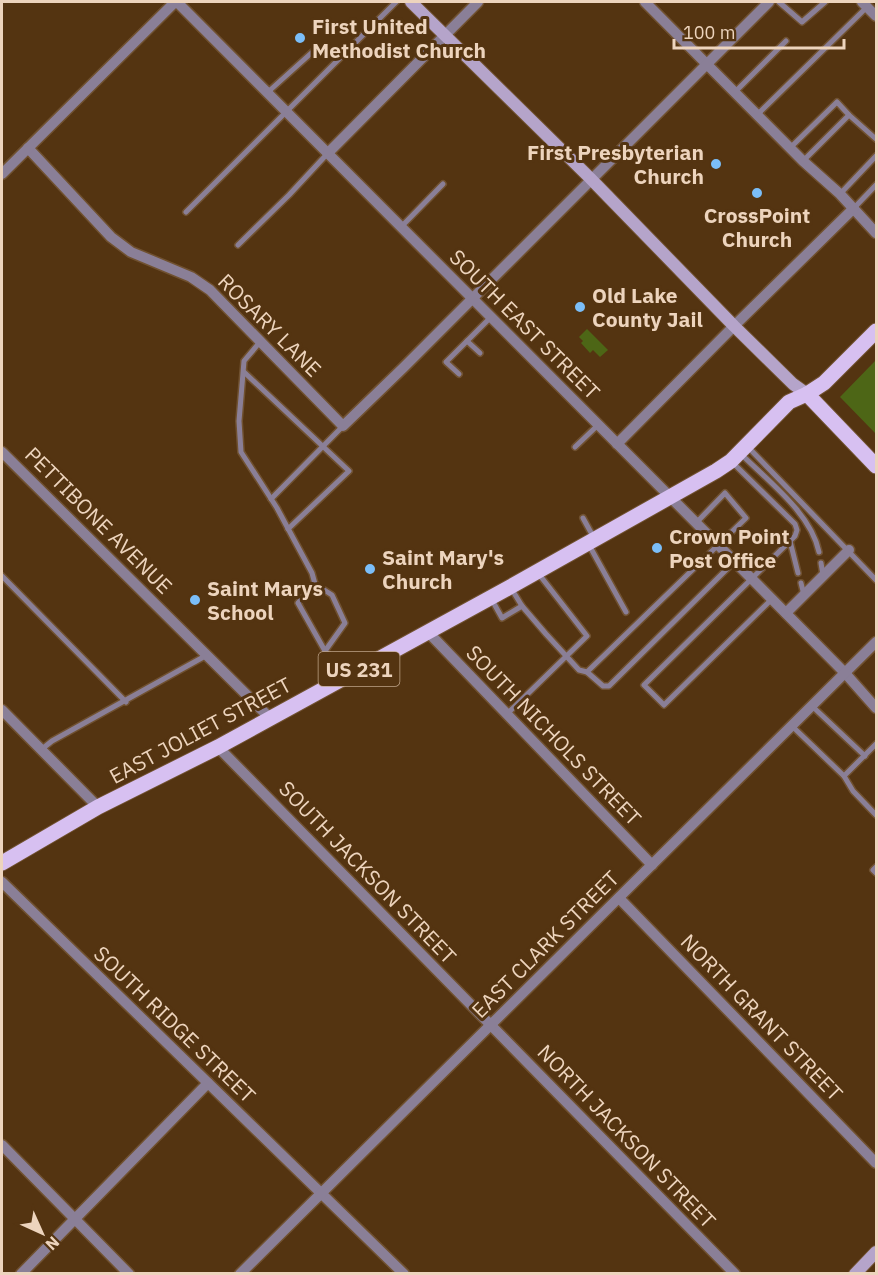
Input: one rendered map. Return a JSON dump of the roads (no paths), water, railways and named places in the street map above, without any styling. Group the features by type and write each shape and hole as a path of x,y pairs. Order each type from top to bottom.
{"main road":[{"name":"US 231","path":"671,498 738,453 789,402 824,383 876,331"},
{"path":"807,394 876,466"},
{"name":"EAST JOLIET STREET","path":"2,863 98,807 218,747 671,498"}],"street":[{"name":"SOUTH EAST STREET","path":"176,2 786,613 876,708"},
{"path":"2,174 176,2"},
{"path":"411,2 591,178 734,326 793,384 807,394"},
{"path":"328,153 478,2"},
{"path":"343,426 769,2"},
{"path":"648,3 803,162 854,208 876,233"},
{"path":"865,4 876,16"},
{"name":"ROSARY LANE","path":"27,148 111,237 131,252 191,277 210,290 343,426"},
{"path":"618,444 854,208"},
{"name":"PETTIBONE AVENUE","path":"2,452 270,718"},
{"path":"786,613 849,550"},
{"name":"SOUTH NICHOLS STREET","path":"428,632 652,865"},
{"name":"EAST CLARK STREET","path":"240,1274 876,642"},
{"path":"2,710 98,807"},
{"name":"SOUTH JACKSON STREET","path":"218,747 491,1025"},
{"name":"SOUTH RIDGE STREET","path":"2,882 404,1274"},
{"name":"NORTH GRANT STREET","path":"619,898 876,1163"},
{"name":"NORTH JACKSON STREET","path":"491,1025 735,1274"},
{"path":"21,1274 208,1083"},
{"path":"2,1145 129,1274"},
{"path":"859,1272 876,1252"}],"lane":[{"path":"186,212 396,2"},
{"path":"779,2 802,22 825,2"},
{"path":"757,115 865,4"},
{"path":"735,92 786,41"},
{"path":"268,93 318,47"},
{"path":"789,148 837,102 876,139"},
{"path":"803,162 849,115"},
{"path":"870,132 876,126"},
{"path":"238,245 328,153"},
{"path":"840,194 876,156"},
{"path":"401,227 442,184"},
{"path":"854,208 876,186"},
{"path":"459,374 446,362 491,317"},
{"path":"467,341 480,353"},
{"path":"260,342 244,361 239,421 241,452 271,498 312,573 315,584 332,595 345,623 325,651"},
{"path":"243,372 349,471 288,529"},
{"path":"575,447 598,424"},
{"path":"271,498 343,426"},
{"path":"738,453 795,524 796,530 790,541 644,685 664,705 772,599"},
{"path":"738,453 849,550 876,580"},
{"path":"738,453 804,518 816,540 819,552"},
{"path":"587,672 746,518 725,493 696,523"},
{"path":"583,518 591,542 626,612"},
{"path":"790,541 798,573"},
{"path":"510,587 522,606 579,670 587,672 603,686 609,686 735,562"},
{"path":"821,563 823,575"},
{"path":"507,715 587,636 537,571"},
{"path":"2,576 126,702"},
{"path":"801,583 804,595"},
{"path":"315,584 298,603 325,651 348,675"},
{"path":"491,597 502,618 522,606"},
{"path":"41,750 52,741 207,656"},
{"path":"812,706 865,756"},
{"path":"792,726 844,776 853,791 876,815"},
{"path":"844,776 876,744"},
{"path":"876,867 873,870 876,873"}],"place":[{"name":"First United Methodist Church","path":"300,38"},
{"name":"First Presbyterian Church","path":"716,164"},
{"name":"CrossPoint Church","path":"757,193"},
{"name":"Old Lake County Jail","path":"580,307"},
{"name":"Crown Point Post Office","path":"657,548"},
{"name":"Saint Mary's Church","path":"370,569"},
{"name":"Saint Marys School","path":"195,600"}]}
